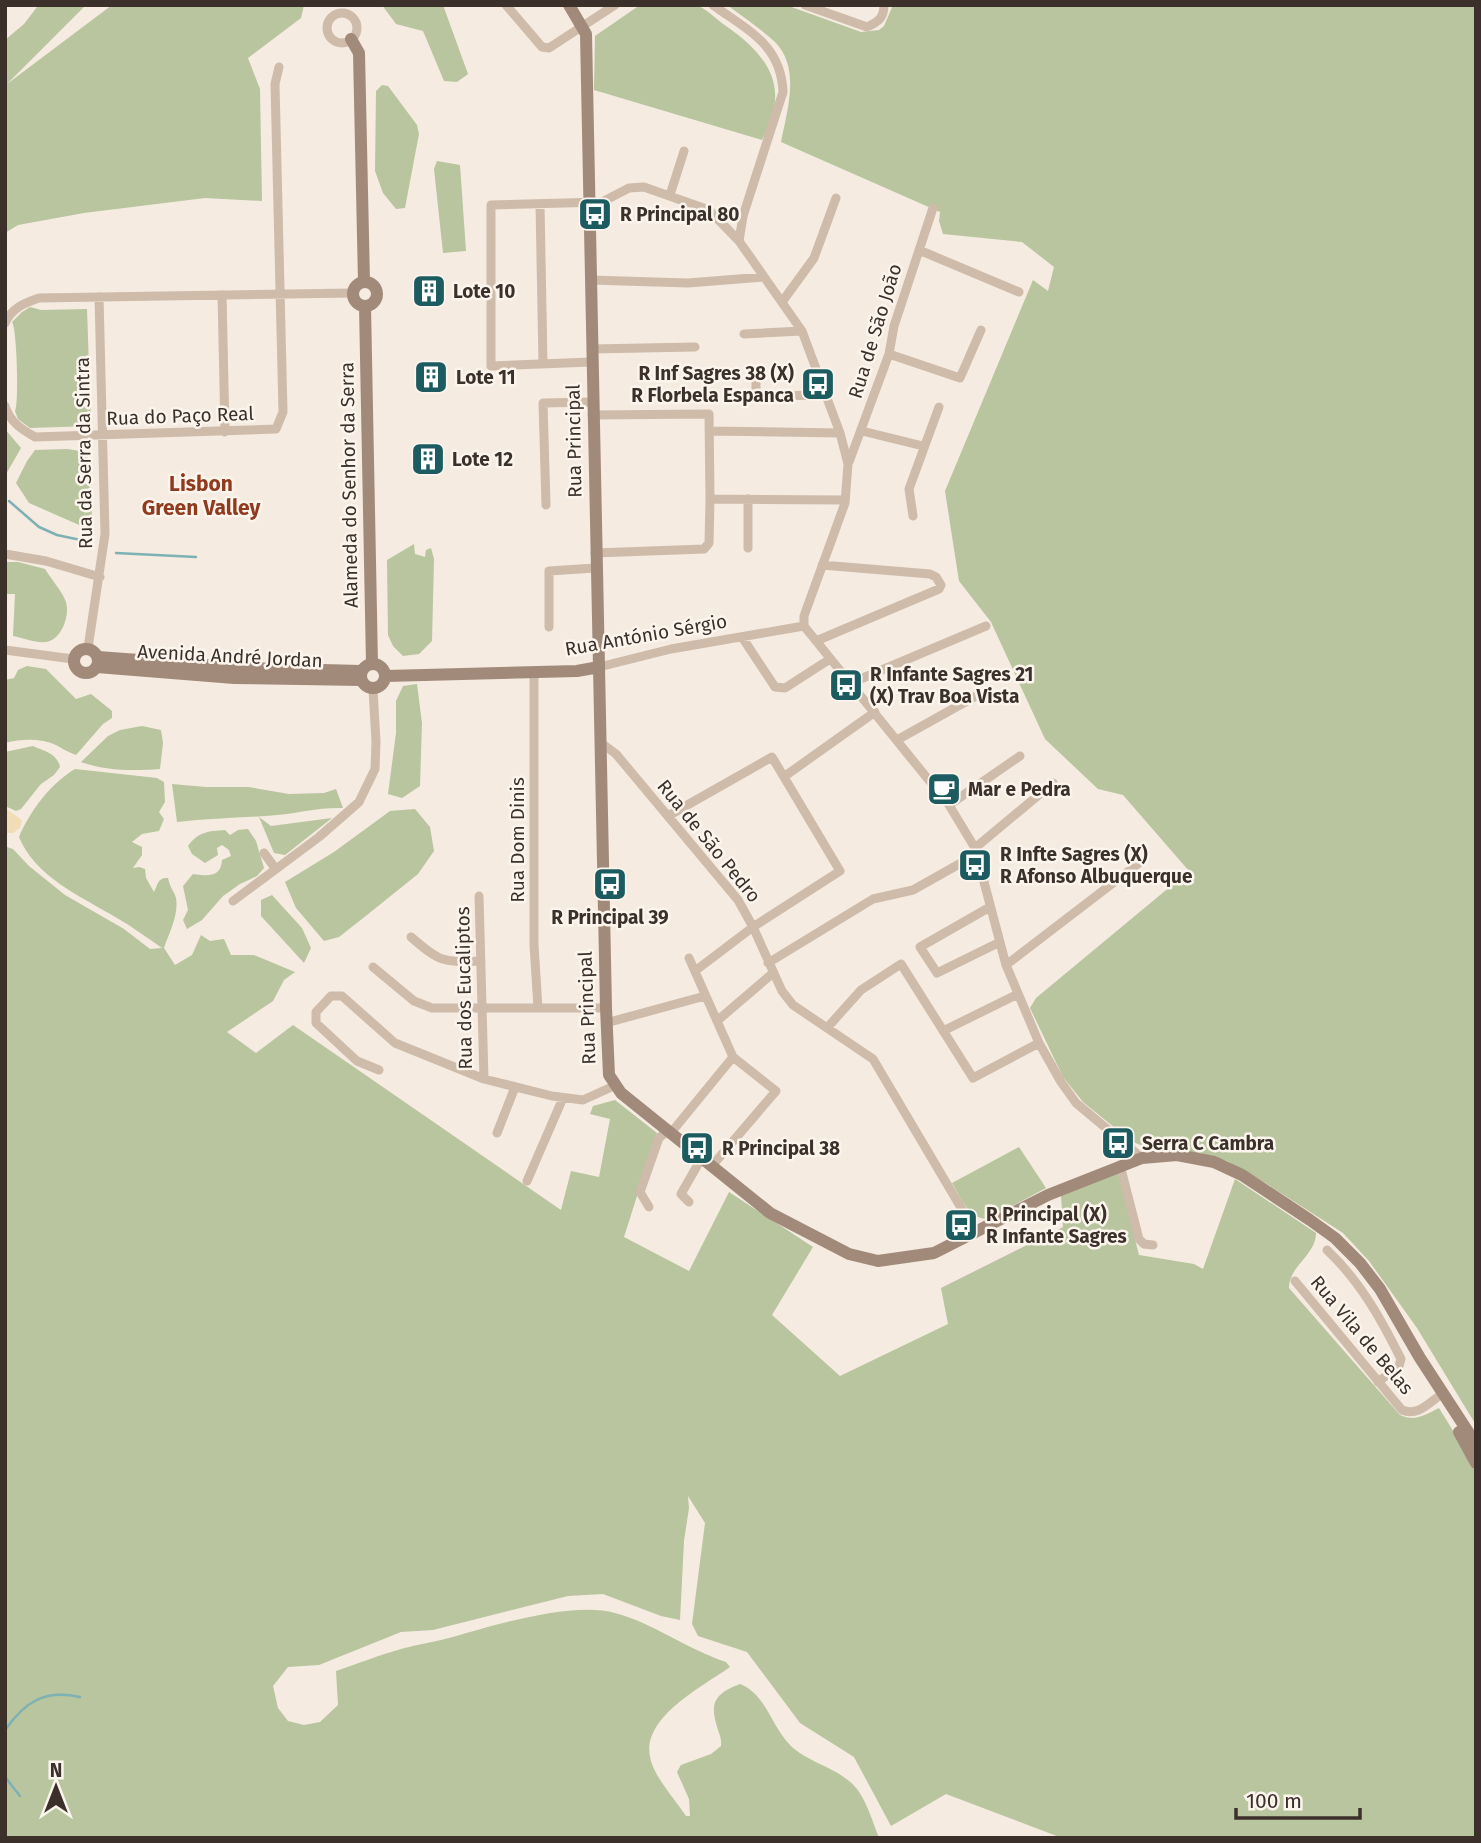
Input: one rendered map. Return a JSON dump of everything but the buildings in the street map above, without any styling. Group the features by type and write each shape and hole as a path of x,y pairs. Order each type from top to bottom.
{"street":[{"path":"506,5 541,47 549,48 615,5"},
{"name":"Rua Principal","path":"569,5 586,34 595,568 609,1075 621,1093 770,1213 849,1254 878,1261 934,1253 1048,1195 1142,1158 1177,1155 1214,1161 1242,1175 1335,1238 1360,1263 1380,1289 1420,1358 1476,1444"},
{"path":"713,5 761,40 772,52 783,78 783,92 743,216 739,241"},
{"path":"805,5 867,27 878,22 884,13 884,5"},
{"path":"334,10 347,14 355,23 355,34 347,42 336,42 328,35 328,23 334,10"},
{"path":"351,39 359,53 364,282"},
{"name":"Rua do Paço Real","path":"5,406 9,418 35,437 276,429 281,421 275,84 279,67"},
{"path":"670,195 684,151"},
{"path":"695,347 491,366 491,205 602,202 629,188 644,187 709,210 739,241 802,331 840,433 848,464 845,500 804,616 804,626 949,805 976,851 1006,965 1040,1043 1076,1102 1142,1158"},
{"path":"782,302 814,258 836,198"},
{"path":"540,204 543,363"},
{"name":"Rua de São João","path":"848,464 889,354 894,326 933,208"},
{"path":"720,220 743,216"},
{"path":"919,250 1019,292"},
{"path":"590,280 634,279 688,283 764,277"},
{"path":"364,282 373,285 377,293 374,302 365,306 356,302 353,293 356,285 364,282"},
{"path":"5,323 9,314 24,303 39,298 353,293"},
{"path":"222,295 225,432"},
{"name":"Rua da Serra da Sintra","path":"94,657 105,534 99,297"},
{"name":"Alameda do Senhor da Serra","path":"365,306 365,672"},
{"path":"889,354 960,378 981,330"},
{"path":"744,334 802,331"},
{"path":"756,383 756,396 826,395"},
{"path":"546,505 543,403 709,414 709,543 704,549 595,553"},
{"path":"913,516 909,489 939,407"},
{"path":"709,431 840,433"},
{"path":"862,431 923,446"},
{"path":"710,499 845,500"},
{"path":"748,499 748,548"},
{"path":"5,554 46,561 100,577"},
{"path":"816,641 939,589 941,585 936,577 930,574 822,565"},
{"path":"549,627 549,571 595,568"},
{"name":"Rua António Sérgio","path":"386,676 577,671 671,649 804,626"},
{"path":"851,683 986,626"},
{"path":"742,637 775,687 785,688 830,659"},
{"path":"5,650 74,659 79,650 94,657"},
{"name":"Avenida André Jordan","path":"74,659 74,664 80,671 89,673 94,657 247,668 365,672"},
{"path":"381,667 386,676 382,685 368,688 365,672 381,667"},
{"path":"577,671 600,691"},
{"name":"Rua Dom Dinis","path":"534,672 534,945 538,1008"},
{"path":"233,901 346,815 359,802 375,769 373,689"},
{"path":"897,740 976,696"},
{"path":"785,776 875,712"},
{"name":"Rua de São Pedro","path":"600,742 615,754 738,901 753,927 773,973 793,1005 873,1059 976,1233"},
{"path":"668,816 772,757 840,870 753,927 695,971"},
{"path":"949,805 1020,757"},
{"path":"768,963 873,899 913,890 976,851 1053,783"},
{"path":"264,853 275,868"},
{"path":"1006,965 1143,860"},
{"name":"Rua dos Eucaliptos","path":"479,897 484,1079"},
{"path":"990,907 920,947 937,973 1000,942"},
{"path":"411,937 436,959 447,962 481,961"},
{"path":"689,958 733,1057 776,1091 706,1163 681,1194 689,1202"},
{"path":"827,1028 861,990 901,964 973,1078 1040,1043"},
{"path":"373,967 414,1002 432,1009 606,1008"},
{"path":"717,1021 773,973"},
{"path":"943,1031 1018,994"},
{"path":"379,1070 357,1061 316,1023 316,1012 331,996 342,996 395,1043 484,1079 563,1098 583,1100 616,1085"},
{"path":"606,1023 705,996"},
{"path":"649,1207 640,1192 659,1138 668,1133 733,1057"},
{"path":"497,1133 515,1087"},
{"path":"527,1181 563,1098"},
{"path":"1120,1165 1139,1239 1144,1244 1153,1245"},
{"path":"1326,1250 1352,1277 1373,1307 1401,1359 1399,1366 1378,1382"},
{"name":"Rua Vila de Belas","path":"1295,1281 1402,1410 1410,1414 1439,1396"},
{"name":"Rua Principal","path":"1420,1358 1476,1463"}],"green space":[{"path":"31,5 86,5 7,84 112,5 304,5 301,18 248,58 260,89 262,201 205,198 84,213 18,225 5,233 5,40 24,24 37,7"},
{"path":"382,5 443,5 468,74 457,82 444,81 423,31 396,24"},
{"path":"640,5 699,6 754,49 771,75 775,89 771,121 762,140 594,90 595,36"},
{"path":"727,5 786,5 861,32 879,30 884,26 893,5 1476,5 1476,1425 1417,1328 1369,1261 1343,1233 1227,1161 1202,1154 1145,1147 1131,1141 1083,1102 1063,1077 1030,1008 1036,998 1189,871 1123,795 1098,789 1045,739 991,622 959,581 945,491 1033,280 1048,291 1054,267 1022,242 943,234 939,221 940,212 781,142 789,104 788,64 775,42"},
{"path":"382,85 388,86 417,125 419,134 405,208 396,209 383,193 375,171 376,91"},
{"path":"437,161 460,165 466,251 443,253 434,169"},
{"path":"30,307 41,310 87,309 91,426 30,428 18,419 15,411 17,366 12,322"},
{"path":"5,429 21,448 5,476"},
{"path":"67,449 87,452 92,516 86,528 29,503 16,483 35,450"},
{"path":"414,544 415,554 425,557 426,550 431,548 434,559 432,641 419,654 403,656 393,646 388,635 387,560"},
{"path":"5,562 18,562 45,569 62,594 67,607 66,620 52,640 38,642 13,636 15,594 5,594"},
{"path":"27,666 46,669 76,699 91,694 112,711 112,718 103,724 76,755 44,741 5,743 5,680 14,678 18,670"},
{"path":"417,684 422,723 420,786 402,798 388,794 396,733 396,701 403,686"},
{"path":"142,726 161,730 163,743 160,769 120,770 81,762 108,736 120,730"},
{"path":"33,746 53,756 60,767 41,784 21,809 16,811 5,806 5,752"},
{"path":"75,769 157,778 164,782 165,802 159,812 164,819 159,831 142,834 132,842 142,847 142,855 133,868 145,869 146,878 154,892 160,880 168,878 177,904 164,948 175,965 192,955 201,935 210,941 224,939 231,955 254,955 295,972 284,980 273,1001 227,1032 256,1053 293,1025 561,1210 571,1171 599,1177 610,1119 590,1114 593,1106 615,1100 657,1133 624,1237 689,1271 729,1192 813,1247 772,1315 840,1376 948,1324 941,1288 1063,1227 1061,1195 1118,1173 1139,1255 1194,1264 1203,1269 1235,1179 1316,1233 1312,1248 1293,1273 1289,1288 1400,1415 1415,1418 1439,1408 1476,1468 1476,1838 1062,1838 946,1794 891,1826 854,1757 800,1723 747,1652 698,1636 692,1624 705,1523 688,1496 680,1620 661,1616 603,1594 568,1596 433,1630 401,1632 319,1665 288,1667 273,1686 278,1708 288,1721 304,1725 320,1722 338,1705 336,1671 401,1649 534,1616 578,1610 615,1613 643,1623 726,1662 730,1667 689,1694 663,1718 654,1731 650,1746 651,1761 666,1789 686,1816 690,1816 689,1799 677,1772 681,1765 711,1754 721,1746 714,1715 715,1702 727,1690 740,1684 756,1695 790,1745 806,1757 842,1776 857,1789 867,1806 879,1838 5,1838 5,849 13,849 29,866 65,895 124,929 150,949 162,948 48,875 26,851 19,837 42,798"},
{"path":"172,784 248,787 289,794 324,793 336,789 343,808 177,822"},
{"path":"415,809 430,827 434,851 418,874 339,937 324,941 296,908 285,882 334,852 390,811"},
{"path":"259,817 271,826 332,818 285,855 274,853"},
{"path":"248,829 256,841 264,868 257,876 223,896 202,920 187,929 183,920 188,910 183,886 193,874 216,873 222,860 231,856 229,850 222,845 217,848 218,855 205,863 192,854 188,846 200,835 208,832 225,830 230,835 238,830"},
{"path":"272,895 302,928 311,948 304,963 261,916 261,900"},
{"path":"1019,1147 1046,1188 988,1219 975,1216 966,1207 952,1183"}],"sand":[{"path":"5,808 22,820 20,828 13,833 5,833"}],"waterway":[{"path":"9,501 39,527 57,535 90,542"},
{"path":"116,553 196,557"},
{"path":"5,1730 20,1712 36,1700 56,1695 80,1697"},
{"path":"5,1777 20,1796"}],"place":[{"name":"R Principal 80","path":"595,214"},
{"name":"Lote 10","path":"429,291"},
{"name":"Lote 11","path":"431,377"},
{"name":"R Inf Sagres 38 (X) R Florbela Espanca","path":"818,384"},
{"name":"Lote 12","path":"428,459"},
{"name":"R Infante Sagres 21 (X) Trav Boa Vista","path":"846,685"},
{"name":"Mar e Pedra","path":"944,789"},
{"name":"R Infte Sagres (X) R Afonso Albuquerque","path":"975,865"},
{"name":"R Principal 39","path":"610,884"},
{"name":"Serra C Cambra","path":"1118,1143"},
{"name":"R Principal 38","path":"697,1148"},
{"name":"R Principal (X) R Infante Sagres","path":"961,1225"}],"district":[{"name":"Lisbon Green Valley","path":"201,496"}]}
